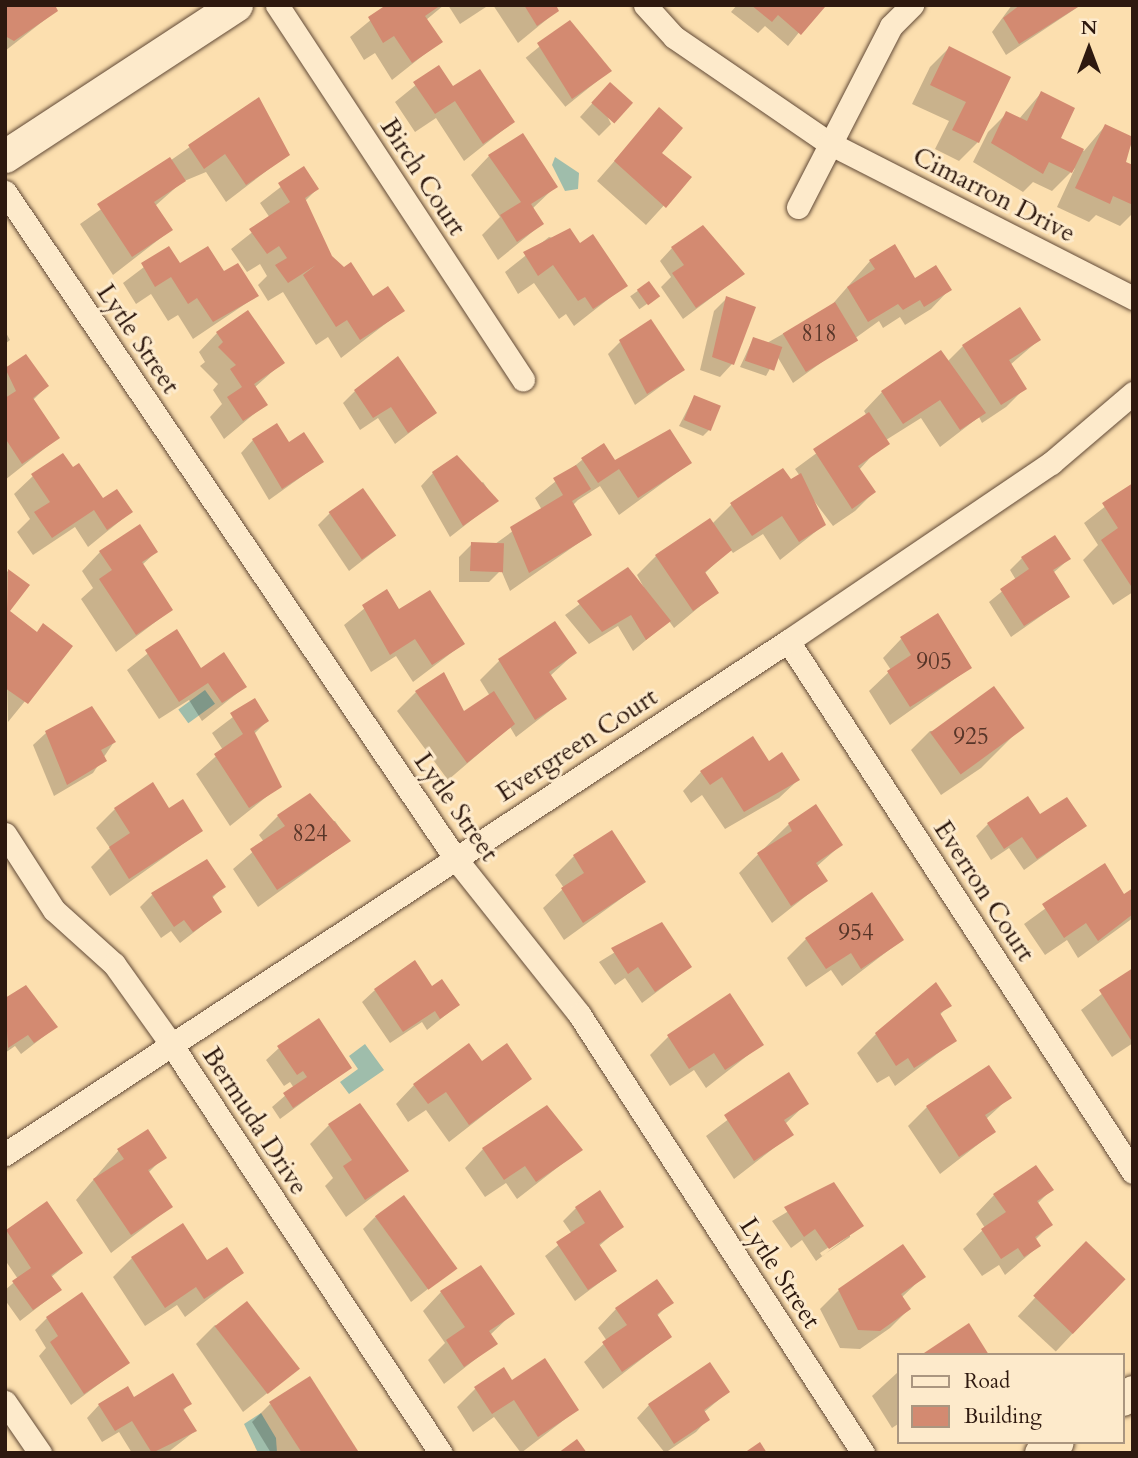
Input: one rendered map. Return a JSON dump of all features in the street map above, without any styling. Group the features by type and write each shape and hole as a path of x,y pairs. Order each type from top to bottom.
{"street":[{"path":"5,156 236,5"},
{"name":"Birch Court","path":"277,5 523,379"},
{"name":"Cimarron Drive","path":"645,5 674,37 829,143 1133,298"},
{"path":"798,207 891,26 912,5"},
{"name":"Lytle Street","path":"5,192 455,858 579,1014 863,1453"},
{"name":"Evergreen Court","path":"5,1154 788,641 1051,463 1133,393"},
{"name":"Everron Court","path":"788,641 1133,1172"},
{"name":"Bermuda Drive","path":"5,834 54,910 114,964 171,1044 441,1453"},
{"path":"5,1402 40,1453"}],"shaded area":[{"path":"555,157 579,173 578,189 565,191 552,165"},
{"path":"205,690 215,704 188,723 178,709"},
{"path":"365,1044 384,1070 349,1094 340,1082 358,1069 349,1056"},
{"path":"261,1413 276,1438 277,1453 258,1453 244,1424"}],"building":[{"path":"5,5 55,5 58,11 14,41 5,36"},
{"path":"386,5 441,5 425,16 443,42 412,63 394,36 383,43 368,17"},
{"path":"524,5 556,5 559,11 537,26"},
{"path":"751,5 825,7 801,35 778,15 772,22"},
{"path":"1020,5 1081,5 1019,44 1003,18"},
{"path":"570,20 612,71 572,99 537,43"},
{"path":"949,46 1011,77 979,143 952,130 966,102 930,85"},
{"path":"439,65 453,86 480,69 515,122 483,144 455,101 435,114 413,82"},
{"path":"610,82 633,103 614,124 591,103"},
{"path":"1041,91 1075,108 1061,138 1084,149 1072,173 1049,162 1043,174 991,143 1006,111 1027,121"},
{"path":"259,97 290,155 246,185 225,154 204,169 188,145"},
{"path":"659,107 683,128 662,153 692,177 666,208 614,161"},
{"path":"1105,124 1133,137 1126,162 1133,165 1133,205 1113,196 1110,204 1075,188"},
{"path":"523,133 558,187 531,204 544,224 517,242 500,215 521,202 488,155"},
{"path":"170,157 186,181 154,202 173,230 132,257 97,204"},
{"path":"304,166 319,189 305,198 332,256 344,267 351,262 373,296 388,286 405,311 360,340 347,320 336,327 303,275 316,265 288,283 275,265 287,258 279,246 267,254 249,229 290,202 278,183"},
{"path":"703,225 745,274 696,308 672,273 684,265 671,247"},
{"path":"570,228 580,243 593,234 628,286 593,309 585,297 578,301 553,265 538,276 523,252"},
{"path":"895,244 915,278 936,265 952,290 924,307 920,300 903,310 898,304 868,322 847,287 875,269 869,260"},
{"path":"169,246 180,263 208,246 224,271 238,263 259,296 213,322 197,298 188,304 171,277 155,287 141,263"},
{"path":"649,281 660,296 648,305 637,290"},
{"path":"726,296 756,307 734,365 712,357"},
{"path":"835,302 858,341 806,372 783,333"},
{"path":"1020,307 1041,340 1009,360 1027,389 1001,405 962,345"},
{"path":"248,310 285,363 254,384 268,405 243,421 227,397 242,387 230,369 236,365 218,347 223,342 216,332"},
{"path":"651,319 685,370 647,394 619,340"},
{"path":"753,337 782,347 774,371 745,361"},
{"path":"941,350 986,413 960,430 940,400 903,424 881,391"},
{"path":"26,354 49,386 33,398 60,438 22,464 5,438 5,398 16,391 5,368"},
{"path":"398,356 437,413 408,433 391,407 373,418 354,390"},
{"path":"694,395 721,406 711,431 684,420"},
{"path":"869,412 890,444 858,466 876,492 852,509 813,449"},
{"path":"277,423 289,442 304,432 324,462 282,489 252,439"},
{"path":"670,429 692,463 638,498 619,469 598,483 581,458 604,443 615,460"},
{"path":"63,453 73,467 79,463 103,498 117,489 133,512 107,530 94,510 52,538 34,512 50,502 31,474"},
{"path":"457,455 499,501 463,526 432,472"},
{"path":"576,465 591,489 572,501 592,535 529,573 510,527 563,495 553,478"},
{"path":"783,468 791,479 801,473 826,525 799,542 782,516 752,536 730,503"},
{"path":"1133,483 1133,589 1101,540 1118,528 1102,503"},
{"path":"363,488 396,536 362,560 329,512"},
{"path":"710,518 732,550 705,572 719,593 693,611 655,555"},
{"path":"140,524 158,552 142,562 173,610 136,635 99,579 112,570 99,551"},
{"path":"1055,535 1071,559 1053,570 1070,597 1024,626 1000,589 1029,569 1021,557"},
{"path":"471,542 504,543 503,572 470,571"},
{"path":"628,567 671,621 646,640 631,615 602,632 577,601"},
{"path":"8,569 30,585 10,611 37,632 43,623 73,646 28,704 5,688"},
{"path":"387,589 399,609 430,590 465,644 432,665 415,639 390,655 362,605"},
{"path":"938,613 972,668 910,707 887,671 911,655 900,637"},
{"path":"555,621 577,653 549,672 567,699 535,720 498,659"},
{"path":"177,629 201,668 224,652 247,687 222,703 208,683 179,702 145,650"},
{"path":"444,672 464,711 494,691 515,724 467,763 415,691"},
{"path":"994,686 1025,728 961,775 930,732"},
{"path":"255,698 269,721 254,731 282,787 249,808 214,754 243,734 230,713"},
{"path":"92,706 116,742 101,750 107,761 67,785 45,731"},
{"path":"753,736 769,761 782,752 800,780 744,812 722,777 710,785 700,771"},
{"path":"153,782 169,808 183,799 203,831 129,879 109,847 130,833 114,808"},
{"path":"310,793 351,841 277,890 250,849 285,826 277,815"},
{"path":"1028,796 1040,814 1067,797 1087,826 1037,859 1022,837 1004,849 987,823"},
{"path":"816,804 843,845 816,863 828,881 791,906 757,853 792,831 788,823"},
{"path":"612,830 646,882 583,923 561,888 584,873 573,855"},
{"path":"207,859 226,887 212,896 222,912 193,932 184,920 174,927 151,893"},
{"path":"1105,863 1124,894 1133,888 1133,914 1098,941 1086,923 1064,938 1042,904"},
{"path":"872,892 904,940 861,969 851,953 826,969 805,938"},
{"path":"662,922 692,967 655,992 638,967 628,974 611,948"},
{"path":"415,960 432,986 442,979 460,1005 440,1019 435,1011 403,1032 374,989"},
{"path":"1133,968 1133,1038 1131,1040 1099,990"},
{"path":"936,982 952,1006 940,1013 957,1041 914,1068 908,1058 896,1066 875,1033"},
{"path":"26,985 58,1027 34,1043 28,1035 8,1048 5,998"},
{"path":"730,993 764,1045 725,1070 714,1053 689,1069 667,1035"},
{"path":"319,1018 352,1068 293,1108 283,1093 307,1077 303,1071 297,1075 277,1046"},
{"path":"469,1043 482,1061 507,1043 532,1079 469,1125 446,1092 428,1104 413,1084"},
{"path":"989,1065 1012,1098 985,1115 996,1132 959,1157 926,1106"},
{"path":"789,1072 809,1104 784,1120 794,1135 754,1161 724,1115"},
{"path":"360,1103 409,1171 365,1200 343,1166 352,1160 328,1124"},
{"path":"547,1105 583,1150 536,1182 525,1166 504,1180 482,1148"},
{"path":"148,1129 167,1158 148,1170 173,1207 131,1235 93,1179 124,1159 117,1149"},
{"path":"1036,1165 1054,1190 1037,1201 1053,1225 1035,1237 1041,1246 1024,1257 1018,1248 1001,1259 981,1229 1006,1212 993,1194"},
{"path":"834,1182 864,1226 829,1249 815,1229 804,1237 784,1207"},
{"path":"600,1190 624,1227 599,1244 617,1271 588,1290 556,1242 585,1223 575,1207"},
{"path":"404,1195 457,1269 428,1290 375,1216"},
{"path":"47,1201 83,1253 51,1275 62,1290 33,1310 12,1281 31,1268 6,1230"},
{"path":"183,1223 207,1260 227,1247 244,1273 204,1299 196,1287 165,1308 131,1257"},
{"path":"1086,1241 1126,1279 1073,1334 1033,1296"},
{"path":"903,1244 926,1277 901,1294 911,1309 880,1331 858,1330 838,1289"},
{"path":"481,1265 515,1314 489,1331 498,1344 464,1367 446,1340 465,1327 440,1291"},
{"path":"657,1279 674,1303 657,1314 672,1337 622,1372 602,1342 627,1325 615,1308"},
{"path":"82,1292 130,1363 84,1394 50,1342 58,1336 46,1317"},
{"path":"247,1301 300,1369 268,1394 215,1326"},
{"path":"969,1323 988,1353 924,1353"},
{"path":"545,1358 579,1410 538,1437 514,1400 492,1414 474,1387 504,1367 512,1380"},
{"path":"710,1362 730,1392 704,1410 710,1420 674,1444 648,1404"},
{"path":"173,1373 192,1404 183,1409 197,1431 152,1453 132,1421 115,1431 98,1404 128,1386 134,1397"},
{"path":"310,1376 358,1451 355,1453 302,1453 269,1402"},
{"path":"577,1439 587,1453 558,1453"},
{"path":"760,1442 767,1453 744,1453"}]}
